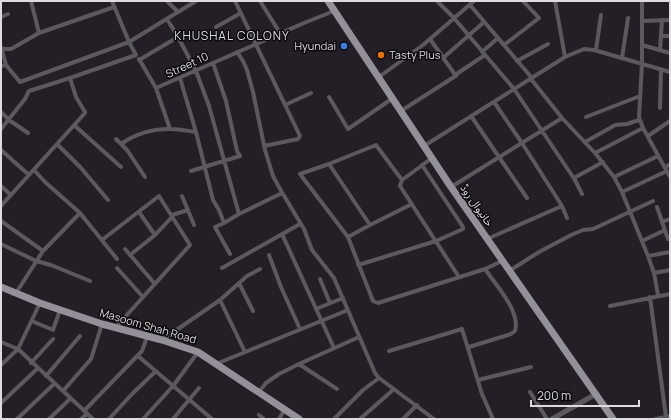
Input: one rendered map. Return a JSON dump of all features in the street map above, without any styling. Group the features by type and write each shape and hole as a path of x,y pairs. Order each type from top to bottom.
{"main road":[{"name":"خانیوال روڈ","path":"328,1 404,109 432,158 452,187 617,419"},
{"name":"خانیوال روڈ","path":"332,1 393,98 452,187"},
{"name":"خانیوال روڈ","path":"489,238 502,261 511,270"},
{"name":"Masoom Shah Road","path":"1,287 40,303 102,324 162,340 198,352 299,419"},
{"name":"خانیوال روڈ","path":"563,343 613,419"}],"street":[{"path":"31,1 40,33"},
{"path":"112,1 129,42 156,88 170,129"},
{"path":"167,1 178,12"},
{"path":"114,7 40,33 11,49 2,48 4,66 20,82 129,42 196,1"},
{"path":"235,1 300,136 298,139 264,146"},
{"path":"260,1 280,33"},
{"path":"437,1 454,18 514,89 574,178 582,194"},
{"path":"380,76 430,39 474,1"},
{"path":"504,45 539,18 523,1"},
{"path":"555,1 565,57"},
{"path":"641,1 642,63 639,120 670,177"},
{"path":"470,5 532,78 562,118 603,162 614,177 622,192 648,256 654,273 658,295"},
{"name":"Street 10","path":"156,88 280,33 334,11"},
{"path":"216,27 241,13"},
{"path":"1,17 8,14"},
{"path":"596,50 601,16"},
{"path":"622,58 628,18"},
{"path":"167,19 196,71 209,106 239,214"},
{"path":"660,50 662,20"},
{"path":"642,21 670,20"},
{"path":"443,58 484,22"},
{"path":"662,36 670,36"},
{"path":"139,60 178,37"},
{"path":"404,109 456,76 484,54 498,38"},
{"path":"430,39 456,76"},
{"path":"517,61 548,44"},
{"path":"642,45 670,53"},
{"path":"425,145 565,57 584,49 596,50 670,72"},
{"path":"237,52 247,70 268,164 312,250 334,278 369,360 379,378 434,419"},
{"path":"1,129 25,99 29,91 136,55"},
{"path":"191,171 240,156 237,151 226,101 213,63"},
{"path":"660,108 661,69"},
{"path":"1,206 85,112 76,97 70,78"},
{"path":"180,78 214,200 224,223"},
{"path":"285,105 311,93"},
{"path":"586,117 640,96"},
{"path":"329,97 348,129 393,98"},
{"path":"494,102 522,143 568,218"},
{"path":"1,112 9,120 28,133"},
{"path":"471,116 527,198"},
{"path":"452,187 562,118"},
{"path":"585,142 610,128 639,120"},
{"path":"648,136 670,121"},
{"path":"74,125 121,167"},
{"path":"595,154 643,128"},
{"path":"121,144 131,137 146,132 170,129 196,132"},
{"path":"116,139 127,150 145,177"},
{"path":"57,144 81,168 108,200"},
{"path":"402,180 376,145 300,174 348,237 373,301 378,303 485,269 502,261"},
{"path":"1,150 29,175"},
{"path":"614,177 658,156"},
{"path":"432,158 402,180 400,186 459,277"},
{"path":"574,178 603,162"},
{"path":"328,164 370,225"},
{"path":"622,192 666,170 670,164"},
{"path":"358,265 436,241 460,231 463,227 422,165"},
{"path":"34,170 45,182 80,213 117,259"},
{"path":"1,186 11,195"},
{"path":"230,254 215,227 282,193"},
{"path":"102,240 159,196 190,245 116,327"},
{"path":"182,196 194,225"},
{"path":"511,270 539,252 571,235 584,230 590,230 653,201"},
{"path":"348,237 412,204"},
{"path":"489,238 562,206"},
{"path":"657,207 668,239"},
{"path":"130,255 155,235 172,216 188,210"},
{"path":"139,212 155,235"},
{"path":"16,293 43,251 80,213"},
{"path":"662,222 670,219"},
{"path":"1,221 43,251"},
{"path":"222,268 300,224"},
{"path":"642,241 665,230"},
{"path":"282,234 334,348"},
{"path":"1,244 36,261 51,265 90,281"},
{"path":"125,249 155,284"},
{"path":"648,256 670,252"},
{"path":"268,255 300,329"},
{"path":"117,268 143,297"},
{"path":"162,340 220,300 248,276 260,269"},
{"path":"469,347 511,334 515,331 516,327 512,309 485,269"},
{"path":"654,273 670,270"},
{"path":"320,279 330,303"},
{"path":"239,283 253,311"},
{"path":"610,306 658,295 670,294"},
{"path":"650,297 668,416 656,419"},
{"path":"316,309 343,298"},
{"path":"220,300 245,352"},
{"path":"1,365 18,349 40,303"},
{"path":"32,321 53,330 60,310"},
{"path":"216,364 348,310"},
{"path":"63,391 91,359 102,324"},
{"path":"389,351 461,329 469,347 482,394 493,419"},
{"path":"46,376 80,336"},
{"path":"81,419 138,356 142,351 148,337"},
{"path":"258,393 266,383 299,364 359,337"},
{"path":"31,363 52,339"},
{"path":"1,342 18,349 37,369 93,419"},
{"path":"143,419 173,386 198,352"},
{"path":"138,356 212,419"},
{"path":"299,364 337,390"},
{"path":"478,380 531,367"},
{"path":"1,403 37,369"},
{"path":"109,419 156,371"},
{"path":"334,419 363,390 379,378"},
{"path":"17,419 54,384"},
{"path":"173,419 190,400 198,388"},
{"path":"360,419 394,389"},
{"path":"530,392 547,419"},
{"path":"552,419 596,394"},
{"path":"49,419 70,399"},
{"path":"403,419 417,405"},
{"path":"279,419 285,409"},
{"path":"202,419 207,414"},
{"path":"259,415 264,419"}],"place":[{"name":"Hyundai","path":"344,46"},
{"name":"Tasty Plus","path":"381,55"}],"district":[{"name":"KHUSHAL COLONY","path":"232,36"}]}
